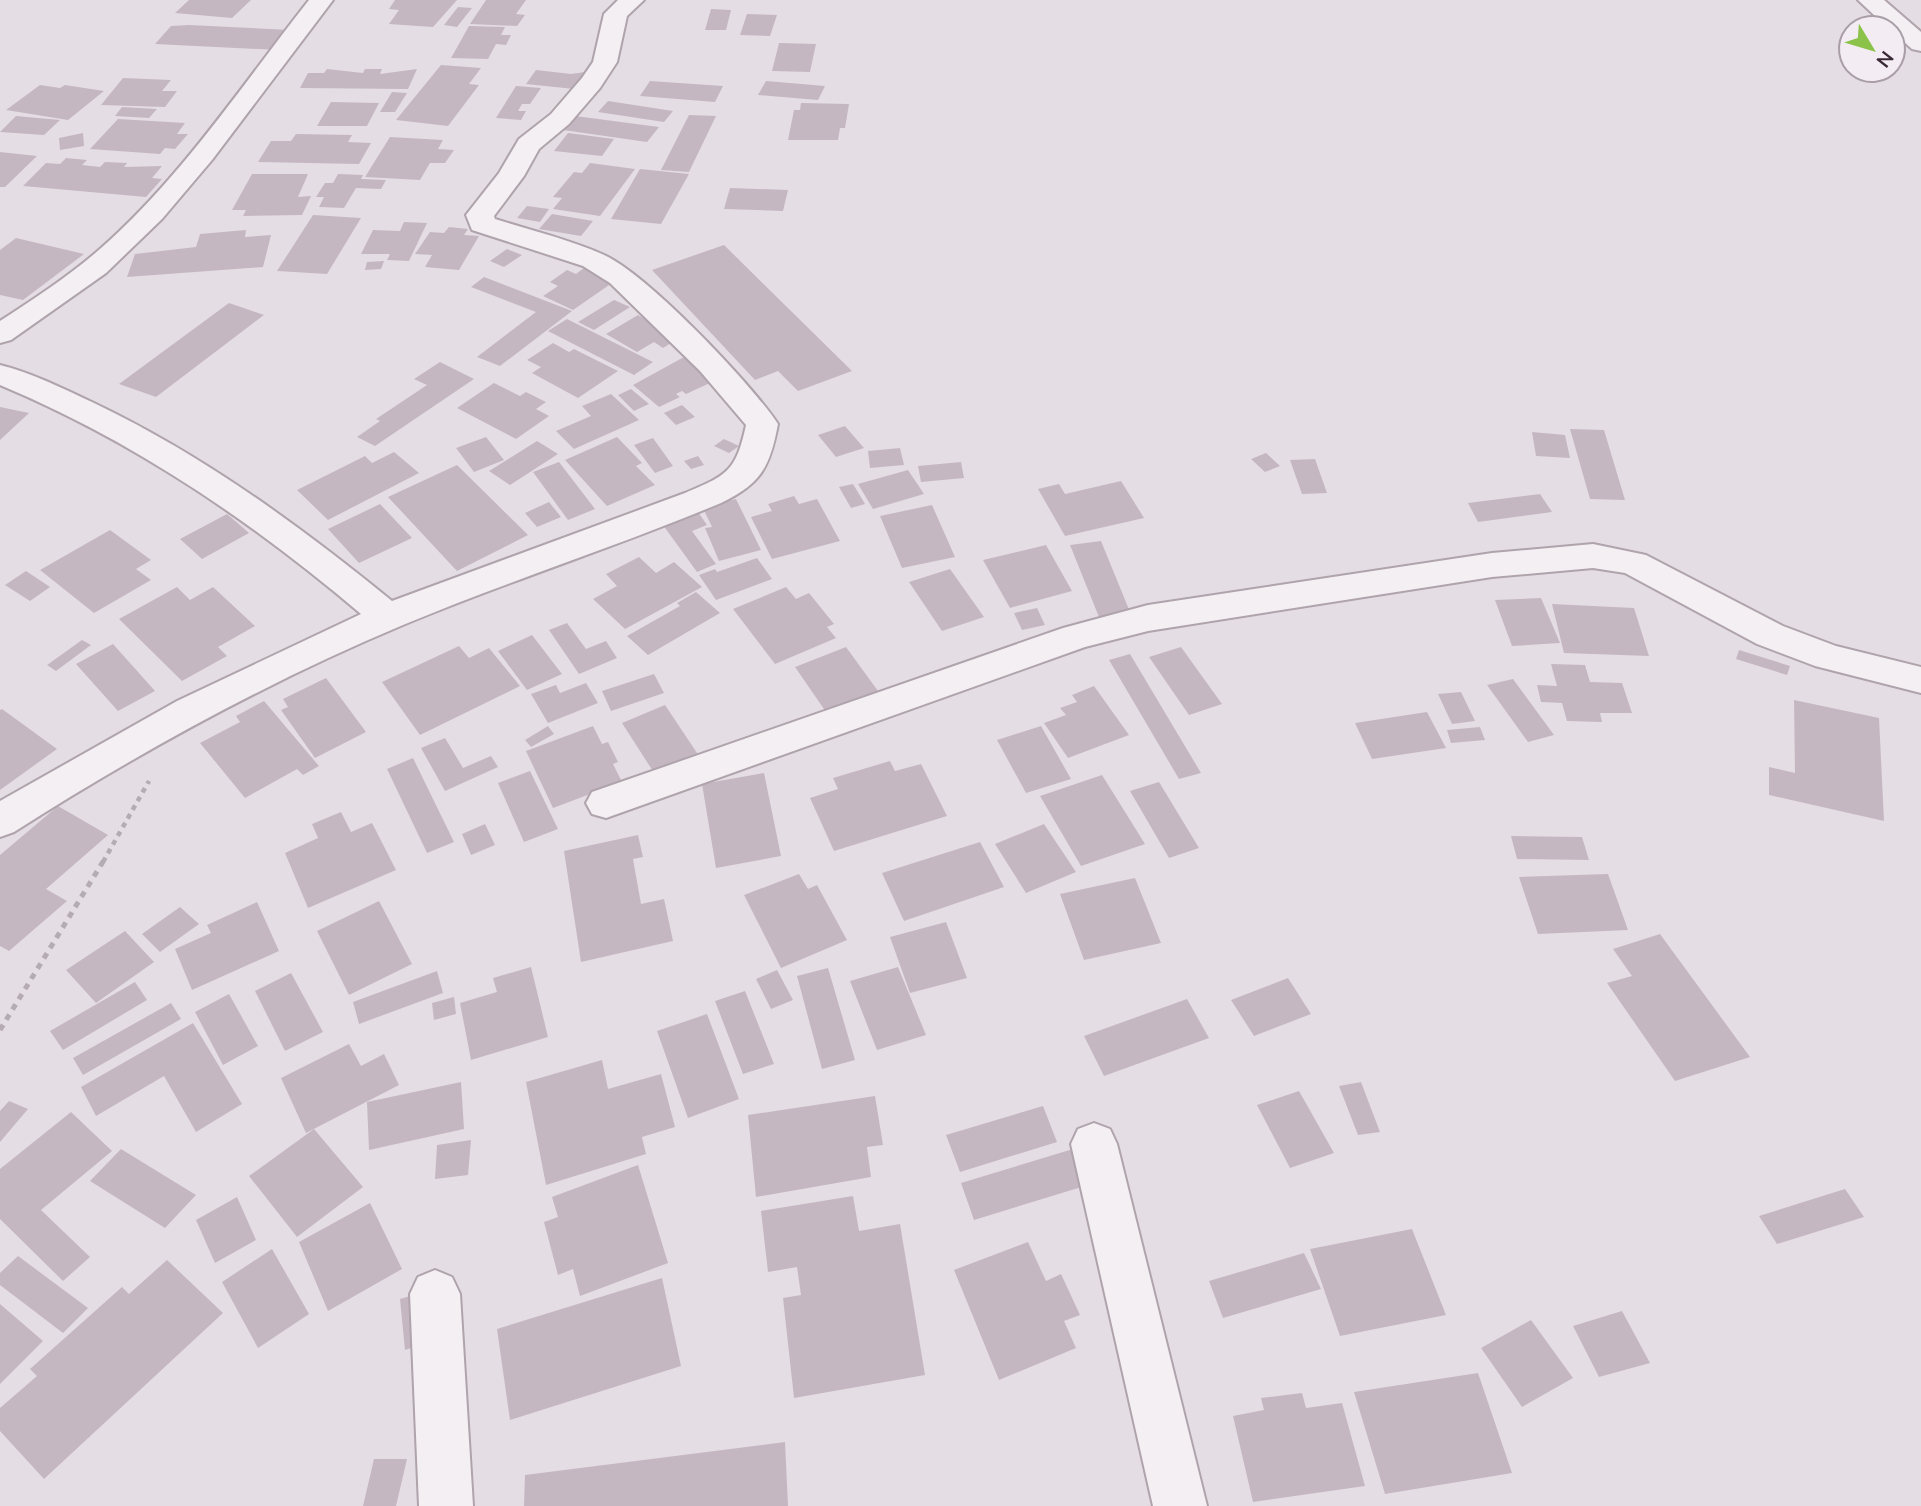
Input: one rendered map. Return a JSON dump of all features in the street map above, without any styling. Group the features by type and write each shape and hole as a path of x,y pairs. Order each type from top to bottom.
{"street":[{"path":"0,334 68,288 123,243 171,193 321,0"},
{"path":"0,821 76,772 239,686 388,617 713,493 742,476 755,457 762,424 712,363 620,277 593,260 482,224 480,215 511,176 527,145 560,118 591,83 605,62 616,14 632,0"},
{"path":"1870,0 1921,44"},
{"path":"0,374 139,437 241,500 313,554 388,617"},
{"path":"606,803 1076,637 1148,618 1492,565 1593,556 1634,563 1770,635 1828,657 1921,680"},
{"path":"1094,1144 1180,1506"},
{"path":"435,1294 446,1506"}],"path":[{"path":"0,1030 130,818 182,718"}],"building":[{"path":"189,0 251,0 232,18 175,13"},
{"path":"395,0 457,0 433,27 389,24 399,10 389,9"},
{"path":"486,0 526,0 516,14 525,15 517,26 470,24"},
{"path":"458,7 472,8 457,27 444,25"},
{"path":"711,9 731,10 726,30 705,30"},
{"path":"747,14 777,15 770,36 740,35"},
{"path":"171,26 291,30 277,50 155,44"},
{"path":"469,26 505,27 501,35 511,35 506,45 496,44 488,59 451,58"},
{"path":"779,43 816,44 810,72 772,71"},
{"path":"441,65 481,68 469,84 479,85 448,126 396,120"},
{"path":"327,69 363,73 365,69 382,69 380,74 417,69 408,89 300,88 308,73 324,73"},
{"path":"536,70 571,74 585,72 574,89 526,84"},
{"path":"123,78 171,80 162,91 177,91 165,107 101,105"},
{"path":"650,81 723,86 715,102 640,96"},
{"path":"766,81 825,86 818,100 758,95"},
{"path":"40,85 60,88 65,85 104,91 68,120 6,110"},
{"path":"516,86 541,88 530,104 522,104 518,111 526,111 521,120 496,118"},
{"path":"392,92 407,93 395,112 380,112"},
{"path":"608,101 673,111 664,122 598,112"},
{"path":"331,102 379,103 367,126 317,126"},
{"path":"801,103 849,104 845,128 840,128 838,140 788,140 794,110 800,110"},
{"path":"122,107 157,109 149,118 115,116"},
{"path":"689,115 716,116 689,172 661,170"},
{"path":"16,116 60,120 44,135 0,132"},
{"path":"575,116 659,127 647,142 563,130"},
{"path":"118,119 185,123 177,134 188,134 175,149 165,148 160,154 90,149"},
{"path":"83,133 84,146 60,150 59,138"},
{"path":"568,133 614,139 602,156 554,151"},
{"path":"296,134 352,135 348,142 371,143 359,164 258,162 271,141 291,141"},
{"path":"390,137 443,140 438,149 454,150 445,163 430,163 420,180 365,177"},
{"path":"0,152 37,156 5,187 0,187"},
{"path":"66,158 87,160 82,165 100,167 105,162 127,163 124,167 162,166 152,178 162,179 146,197 23,186 46,163 60,164"},
{"path":"590,163 635,169 600,216 553,209 562,198 553,197 574,172 582,173"},
{"path":"640,169 689,174 661,224 611,219"},
{"path":"252,174 308,174 298,197 311,196 302,215 243,216 246,210 232,210"},
{"path":"338,174 363,175 361,179 386,180 381,189 356,188 344,208 319,207 324,197 316,197 325,183 333,183"},
{"path":"730,188 788,190 783,211 724,209"},
{"path":"527,206 549,209 540,222 517,218"},
{"path":"552,214 593,221 581,236 539,229"},
{"path":"313,215 361,218 327,274 277,271"},
{"path":"404,222 427,223 409,261 387,260 390,254 361,254 373,230 400,231"},
{"path":"449,227 468,229 464,235 479,236 459,270 425,267 432,255 415,254 430,232 444,233"},
{"path":"246,230 245,237 271,235 263,267 127,277 135,254 196,247 200,234"},
{"path":"16,238 84,254 23,300 0,295 0,250"},
{"path":"724,245 852,371 798,391 778,371 755,380 652,270"},
{"path":"507,249 522,255 504,267 490,261"},
{"path":"384,261 381,269 365,270 367,262"},
{"path":"584,268 615,281 573,310 543,296 558,286 550,282 567,270 576,274"},
{"path":"484,277 572,311 500,366 477,357 536,312 471,287"},
{"path":"614,300 630,307 594,330 578,322"},
{"path":"229,303 264,315 156,397 119,384"},
{"path":"638,315 676,340 663,348 654,342 637,352 606,334"},
{"path":"567,319 653,362 634,375 548,331"},
{"path":"553,343 569,352 574,349 618,371 578,398 532,373 541,367 527,360"},
{"path":"684,357 687,360 692,357 713,374 704,378 710,383 686,394 682,391 676,394 680,397 659,407 633,385"},
{"path":"440,362 474,379 375,446 357,437 380,421 376,419 427,385 414,379"},
{"path":"494,383 520,396 526,392 546,402 536,409 549,416 516,439 457,408"},
{"path":"631,389 649,404 634,411 618,395"},
{"path":"611,394 639,420 574,449 556,431 591,416 582,406"},
{"path":"682,405 695,417 676,425 664,413"},
{"path":"0,407 29,413 0,440"},
{"path":"845,426 864,448 836,457 818,435"},
{"path":"1570,429 1604,430 1625,500 1590,499"},
{"path":"1532,432 1565,435 1570,458 1536,456"},
{"path":"486,437 504,460 474,472 456,448"},
{"path":"617,437 642,463 636,466 655,485 607,506 565,460"},
{"path":"653,438 673,466 655,473 634,445"},
{"path":"724,439 739,446 729,453 714,446"},
{"path":"537,441 558,454 510,485 489,471"},
{"path":"900,448 904,465 870,468 868,451"},
{"path":"394,452 419,473 328,520 297,490 365,456 372,463"},
{"path":"1266,453 1280,466 1265,472 1251,459"},
{"path":"698,456 704,465 691,469 684,461"},
{"path":"1315,459 1327,493 1302,494 1290,460"},
{"path":"559,462 595,509 568,520 533,472"},
{"path":"961,462 964,478 921,482 918,466"},
{"path":"457,465 528,535 457,571 388,497"},
{"path":"908,470 924,494 873,509 858,484"},
{"path":"1121,481 1144,518 1065,536 1038,489 1059,484 1065,494"},
{"path":"853,484 865,504 851,508 839,487"},
{"path":"1540,494 1552,512 1478,522 1468,503"},
{"path":"794,496 799,504 817,499 840,541 772,559 751,517 772,511 768,504"},
{"path":"736,499 761,550 719,561 705,528 712,527 703,508"},
{"path":"549,502 561,517 537,527 525,513"},
{"path":"380,504 412,538 359,563 328,529"},
{"path":"932,505 955,557 902,568 880,516"},
{"path":"698,512 707,525 692,531 716,564 697,572 663,525"},
{"path":"227,514 249,533 202,559 180,539"},
{"path":"110,530 151,560 136,569 151,580 94,613 40,570"},
{"path":"1101,541 1130,612 1099,617 1070,545"},
{"path":"1046,545 1072,591 1010,608 983,560"},
{"path":"639,557 656,573 674,562 702,587 625,629 593,599 617,586 606,574"},
{"path":"757,558 772,579 716,600 699,575 715,569 717,572"},
{"path":"950,569 984,617 942,631 909,582"},
{"path":"26,571 50,587 30,601 5,585"},
{"path":"177,587 190,600 213,587 255,626 218,647 227,656 182,681 119,619"},
{"path":"786,587 796,599 809,593 834,624 827,627 836,638 775,664 733,609"},
{"path":"696,592 720,613 648,655 627,636 680,606 677,603"},
{"path":"1541,598 1560,643 1512,646 1495,600"},
{"path":"1552,604 1634,608 1649,656 1564,653"},
{"path":"1037,608 1045,625 1022,630 1014,613"},
{"path":"567,623 586,649 606,641 617,658 579,674 549,630"},
{"path":"532,635 562,674 527,690 498,651"},
{"path":"82,640 91,645 56,671 47,665"},
{"path":"113,644 155,691 118,711 76,664"},
{"path":"459,646 469,658 489,648 520,686 420,735 382,682"},
{"path":"846,647 878,691 826,712 795,667"},
{"path":"1181,647 1222,704 1189,715 1149,657"},
{"path":"1739,650 1790,666 1787,675 1736,659"},
{"path":"1130,654 1201,773 1179,779 1109,660"},
{"path":"1551,664 1585,665 1590,682 1622,683 1632,713 1600,713 1602,722 1567,721 1562,703 1541,702 1537,685 1557,686"},
{"path":"654,674 664,693 611,711 602,691"},
{"path":"326,678 366,732 315,758 281,710 288,707 283,699"},
{"path":"1513,679 1554,735 1528,742 1487,685"},
{"path":"586,683 598,703 548,723 531,694 556,685 560,693"},
{"path":"1094,686 1129,735 1068,758 1044,723 1066,715 1060,708 1077,702 1072,695"},
{"path":"1461,692 1475,721 1452,724 1438,694"},
{"path":"1794,700 1879,718 1884,821 1769,795 1769,767 1795,773"},
{"path":"264,701 319,766 303,775 297,769 245,798 200,743 240,722 236,716"},
{"path":"665,705 701,759 658,779 622,723"},
{"path":"0,710 57,749 0,790"},
{"path":"1427,712 1446,748 1372,759 1355,723"},
{"path":"548,726 554,734 531,747 525,740"},
{"path":"593,726 602,744 608,742 618,762 613,764 622,782 553,808 526,751"},
{"path":"1041,726 1071,779 1026,793 997,740"},
{"path":"1480,727 1485,740 1451,743 1447,730"},
{"path":"445,738 463,768 491,756 498,767 445,791 421,748"},
{"path":"413,758 454,842 427,853 387,769"},
{"path":"890,761 895,771 921,764 947,816 834,851 810,798 838,789 833,778"},
{"path":"530,771 558,829 524,842 498,783"},
{"path":"764,773 781,856 716,868 702,784"},
{"path":"1102,775 1145,844 1081,866 1040,796"},
{"path":"1159,782 1199,848 1169,858 1130,791"},
{"path":"58,806 108,835 46,889 67,901 9,951 0,946 0,855"},
{"path":"341,812 351,832 372,823 396,870 308,908 285,853 318,838 312,824"},
{"path":"485,824 495,845 471,855 462,834"},
{"path":"1044,824 1076,872 1026,893 995,844"},
{"path":"638,835 643,857 633,859 641,904 664,899 673,941 581,962 564,851"},
{"path":"1511,836 1582,837 1589,860 1517,859"},
{"path":"980,842 1004,887 904,921 882,873"},
{"path":"799,874 808,889 817,885 847,940 781,968 744,895"},
{"path":"1608,874 1628,930 1538,934 1519,877"},
{"path":"1135,878 1161,943 1084,960 1060,894"},
{"path":"379,901 412,964 349,995 317,931"},
{"path":"257,902 279,951 192,990 175,949 211,933 207,925"},
{"path":"180,907 199,924 160,952 142,934"},
{"path":"946,922 967,978 910,993 890,937"},
{"path":"125,931 154,962 96,1003 66,970"},
{"path":"1660,934 1750,1057 1675,1081 1607,983 1632,976 1613,949"},
{"path":"531,967 548,1037 471,1060 460,1003 497,992 493,978"},
{"path":"898,967 926,1035 877,1050 850,981"},
{"path":"828,968 855,1060 822,1069 797,976"},
{"path":"777,970 793,1000 771,1009 756,979"},
{"path":"437,971 443,993 359,1024 353,1002"},
{"path":"291,973 323,1032 285,1051 255,991"},
{"path":"1288,978 1311,1014 1254,1036 1231,1000"},
{"path":"135,982 147,1000 63,1050 50,1031"},
{"path":"745,991 774,1064 743,1074 715,1001"},
{"path":"229,994 258,1046 223,1065 195,1012"},
{"path":"454,997 456,1014 434,1020 432,1003"},
{"path":"1187,999 1209,1038 1104,1076 1084,1036"},
{"path":"171,1003 181,1019 83,1075 73,1058"},
{"path":"707,1014 739,1099 688,1118 657,1031"},
{"path":"193,1023 242,1104 196,1132 164,1076 96,1116 81,1087"},
{"path":"349,1044 361,1066 384,1054 399,1085 306,1133 281,1078"},
{"path":"602,1060 608,1089 661,1074 675,1127 642,1137 646,1154 546,1185 526,1082"},
{"path":"461,1082 464,1129 369,1150 367,1102"},
{"path":"1361,1082 1380,1132 1358,1135 1339,1086"},
{"path":"1299,1091 1334,1153 1290,1168 1257,1105"},
{"path":"875,1096 883,1145 867,1147 871,1177 756,1197 748,1115"},
{"path":"9,1101 28,1109 0,1142 0,1111"},
{"path":"1043,1106 1057,1142 960,1172 946,1135"},
{"path":"71,1112 112,1151 41,1210 90,1257 63,1281 0,1219 0,1169"},
{"path":"314,1129 363,1187 297,1237 249,1176"},
{"path":"471,1140 468,1175 435,1179 437,1145"},
{"path":"121,1149 196,1195 165,1228 90,1181"},
{"path":"1073,1149 1088,1185 974,1220 961,1183"},
{"path":"638,1165 668,1263 580,1296 573,1269 558,1275 544,1222 558,1217 552,1197"},
{"path":"1845,1189 1864,1217 1777,1244 1759,1216"},
{"path":"853,1196 859,1231 900,1224 925,1375 794,1398 783,1298 801,1295 797,1267 768,1272 761,1211"},
{"path":"237,1197 256,1240 215,1263 196,1220"},
{"path":"370,1203 402,1269 328,1311 299,1242"},
{"path":"1412,1229 1446,1315 1340,1336 1310,1249"},
{"path":"1028,1242 1046,1281 1061,1274 1080,1315 1064,1321 1076,1348 999,1380 954,1270"},
{"path":"272,1249 309,1314 258,1348 222,1282"},
{"path":"1304,1253 1321,1289 1223,1318 1209,1281"},
{"path":"18,1256 88,1308 63,1333 0,1285 0,1273"},
{"path":"167,1260 223,1313 44,1479 0,1431 0,1408 37,1376 30,1369 122,1287 129,1294"},
{"path":"662,1278 681,1366 510,1420 497,1329"},
{"path":"430,1290 436,1340 405,1350 400,1299"},
{"path":"0,1304 43,1341 0,1384"},
{"path":"1622,1311 1650,1363 1599,1377 1573,1326"},
{"path":"1531,1320 1573,1378 1522,1407 1481,1348"},
{"path":"1478,1373 1512,1473 1385,1494 1354,1392"},
{"path":"1302,1393 1306,1408 1342,1403 1365,1486 1253,1502 1233,1416 1264,1410 1261,1398"},
{"path":"785,1442 788,1506 524,1506 525,1475"},
{"path":"374,1459 407,1459 396,1506 363,1506"}]}
